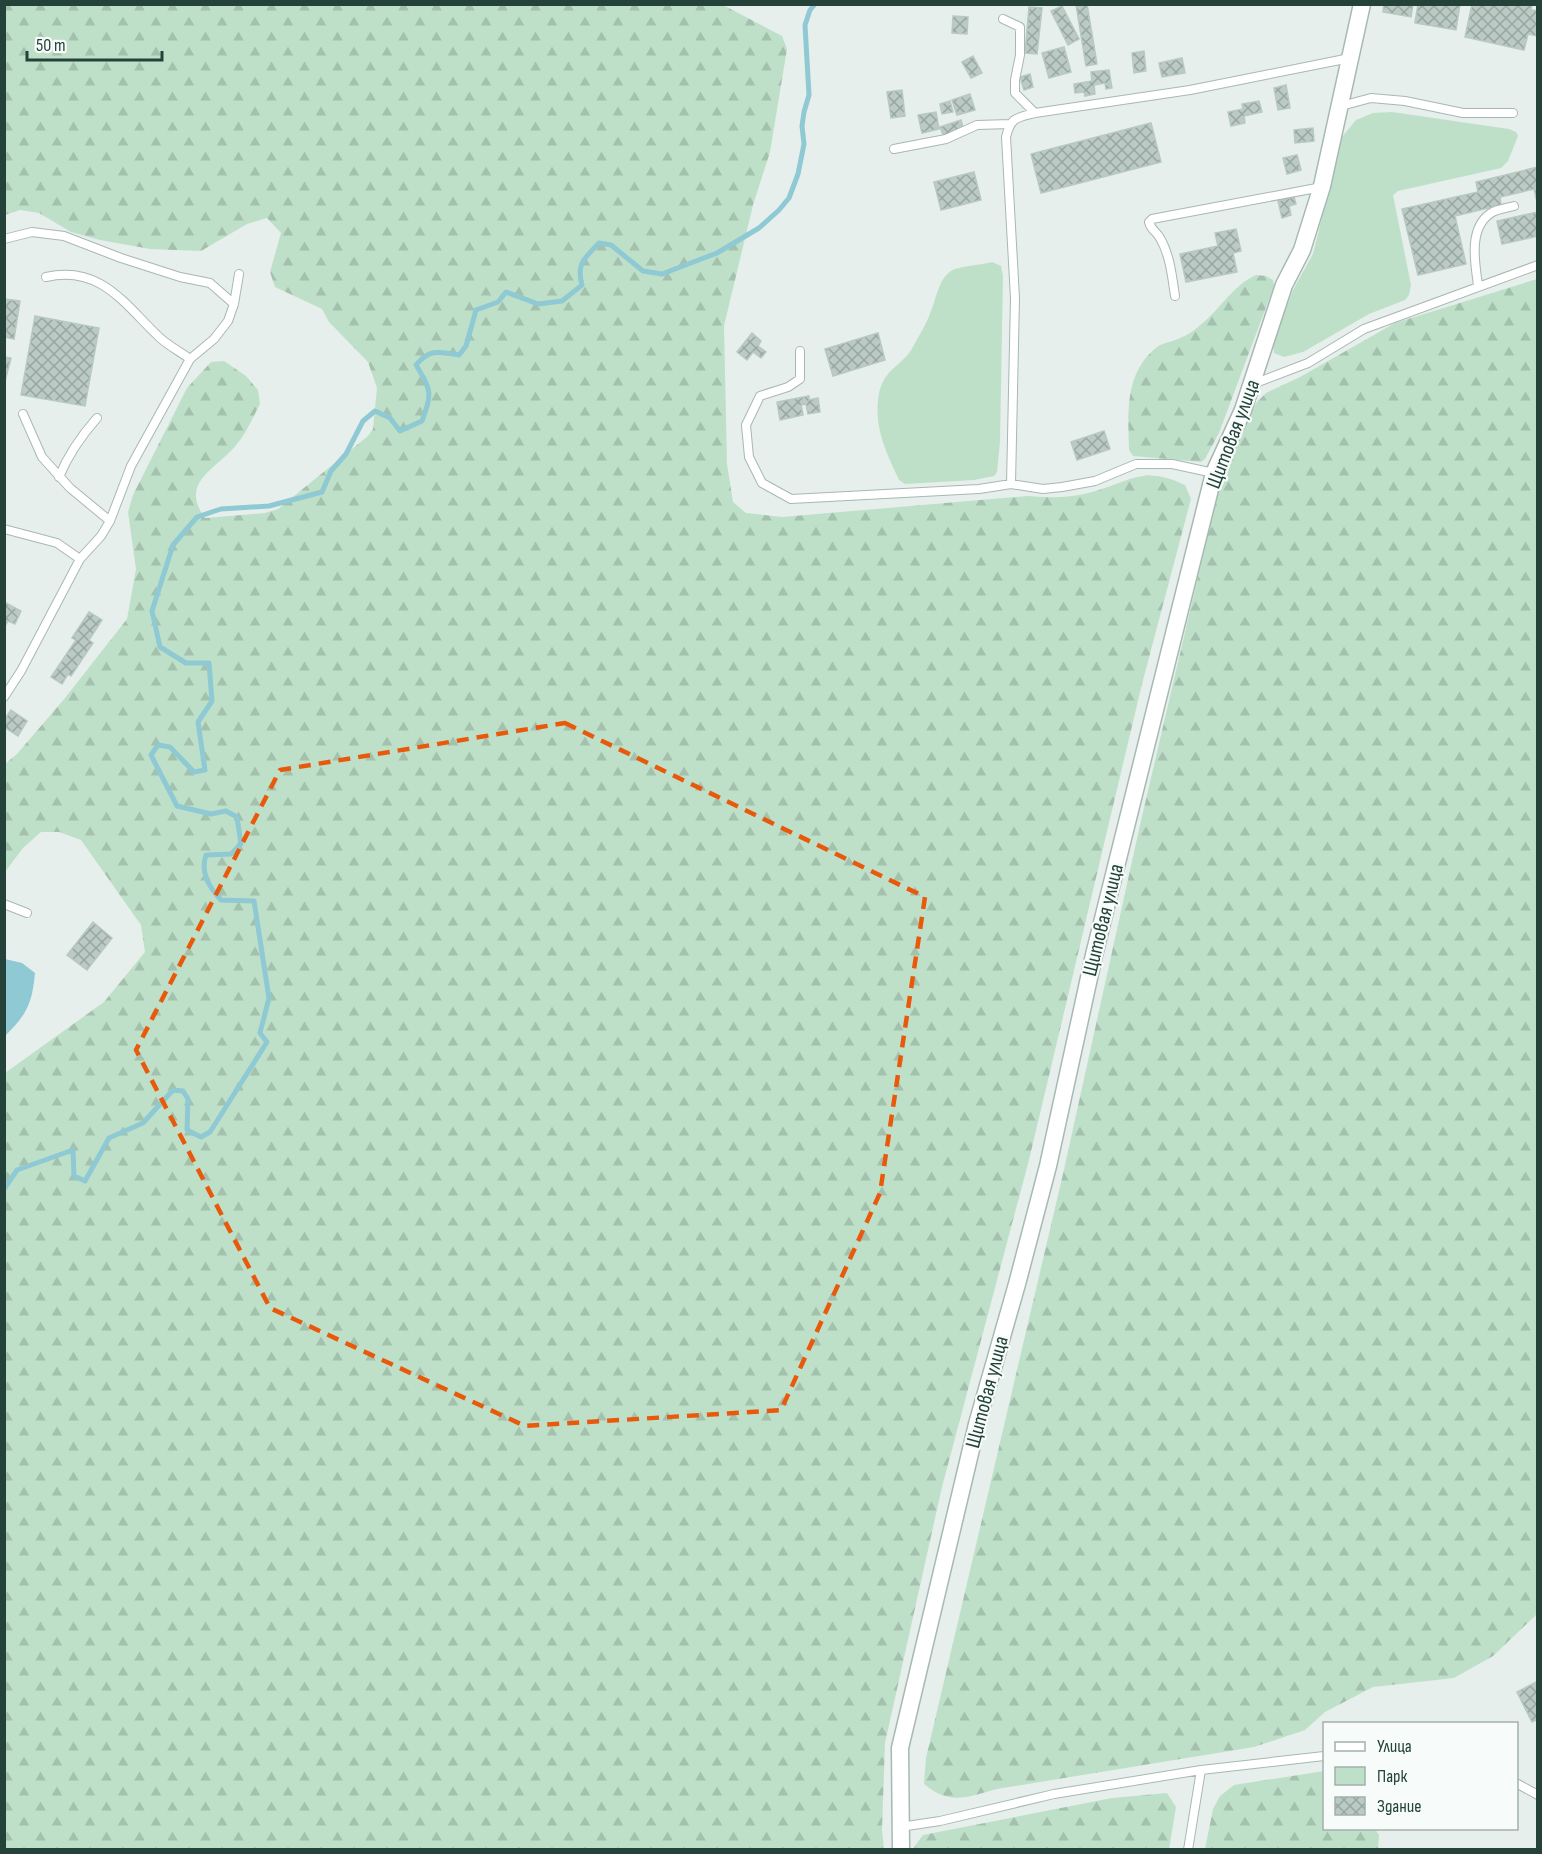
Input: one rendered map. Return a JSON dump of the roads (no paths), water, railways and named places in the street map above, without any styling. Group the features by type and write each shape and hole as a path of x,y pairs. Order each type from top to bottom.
{"street":[{"name":"Щитовая улица","path":"901,1850 900,1748 977,1424 1048,1166 1097,944 1214,473 1252,384 1284,285 1302,250 1322,186 1362,4"}],"lane":[{"path":"1003,19 1020,27 1020,55 1015,93 1035,113"},
{"path":"1011,484 1015,298 1006,137 1010,124 1016,118 1035,113 1190,90 1350,58"},
{"path":"1341,106 1371,98 1405,101 1463,113 1513,113"},
{"path":"894,149 946,140 977,125 1010,124"},
{"path":"1175,296 1169,259 1159,237 1151,229 1149,222 1152,219 1322,186"},
{"path":"1478,285 1475,238 1479,229 1492,212 1514,206"},
{"path":"4,239 32,232 64,236 180,277 210,283 234,304"},
{"path":"1252,384 1308,363 1364,329 1478,285 1538,265"},
{"path":"4,697 21,671 80,559 101,536 110,521 131,466 190,359 214,339 228,321 234,304 239,274"},
{"path":"46,277 82,275 99,283 124,301 158,337 190,359"},
{"path":"800,351 800,379 788,387 760,396 746,424 748,457 762,483 791,499 980,489 1011,484 1043,489 1095,481 1136,465 1172,464 1214,473"},
{"path":"23,414 42,457 58,477 110,521"},
{"path":"58,477 65,462 98,417"},
{"path":"4,529 57,543 80,559"},
{"path":"4,904 27,913"},
{"path":"900,1827 940,1821 1054,1794 1201,1770 1323,1756"},
{"path":"1188,1850 1201,1770"},
{"path":"1518,1784 1538,1795"}],"water":[{"path":"5,959 22,963 35,973 27,1008 5,1036"}],"waterway":[{"path":"4,1189 17,1170 73,1150 74,1176 85,1181 109,1138 143,1123 173,1090 183,1091 188,1099 187,1130 201,1137 210,1132 267,1042 260,1033 269,998 254,901 221,900 209,885 204,868 206,855 231,854 241,844 237,817 226,811 211,814 177,806 151,755 158,745 170,747 194,772 205,770 198,722 212,701 209,663 186,663 160,647 152,611 173,545 197,517 221,509 269,506 322,492 331,471 346,454 363,421 375,411 390,418 400,431 422,421 428,404 429,392 416,365 431,354 441,352 459,355 466,346 476,310 498,302 506,292 538,304 562,301 582,285 580,271 583,261 599,243 611,245 643,271 662,274 717,253 759,228 789,198 798,174 804,144 802,126 809,95 805,25 810,10 815,4"}]}
